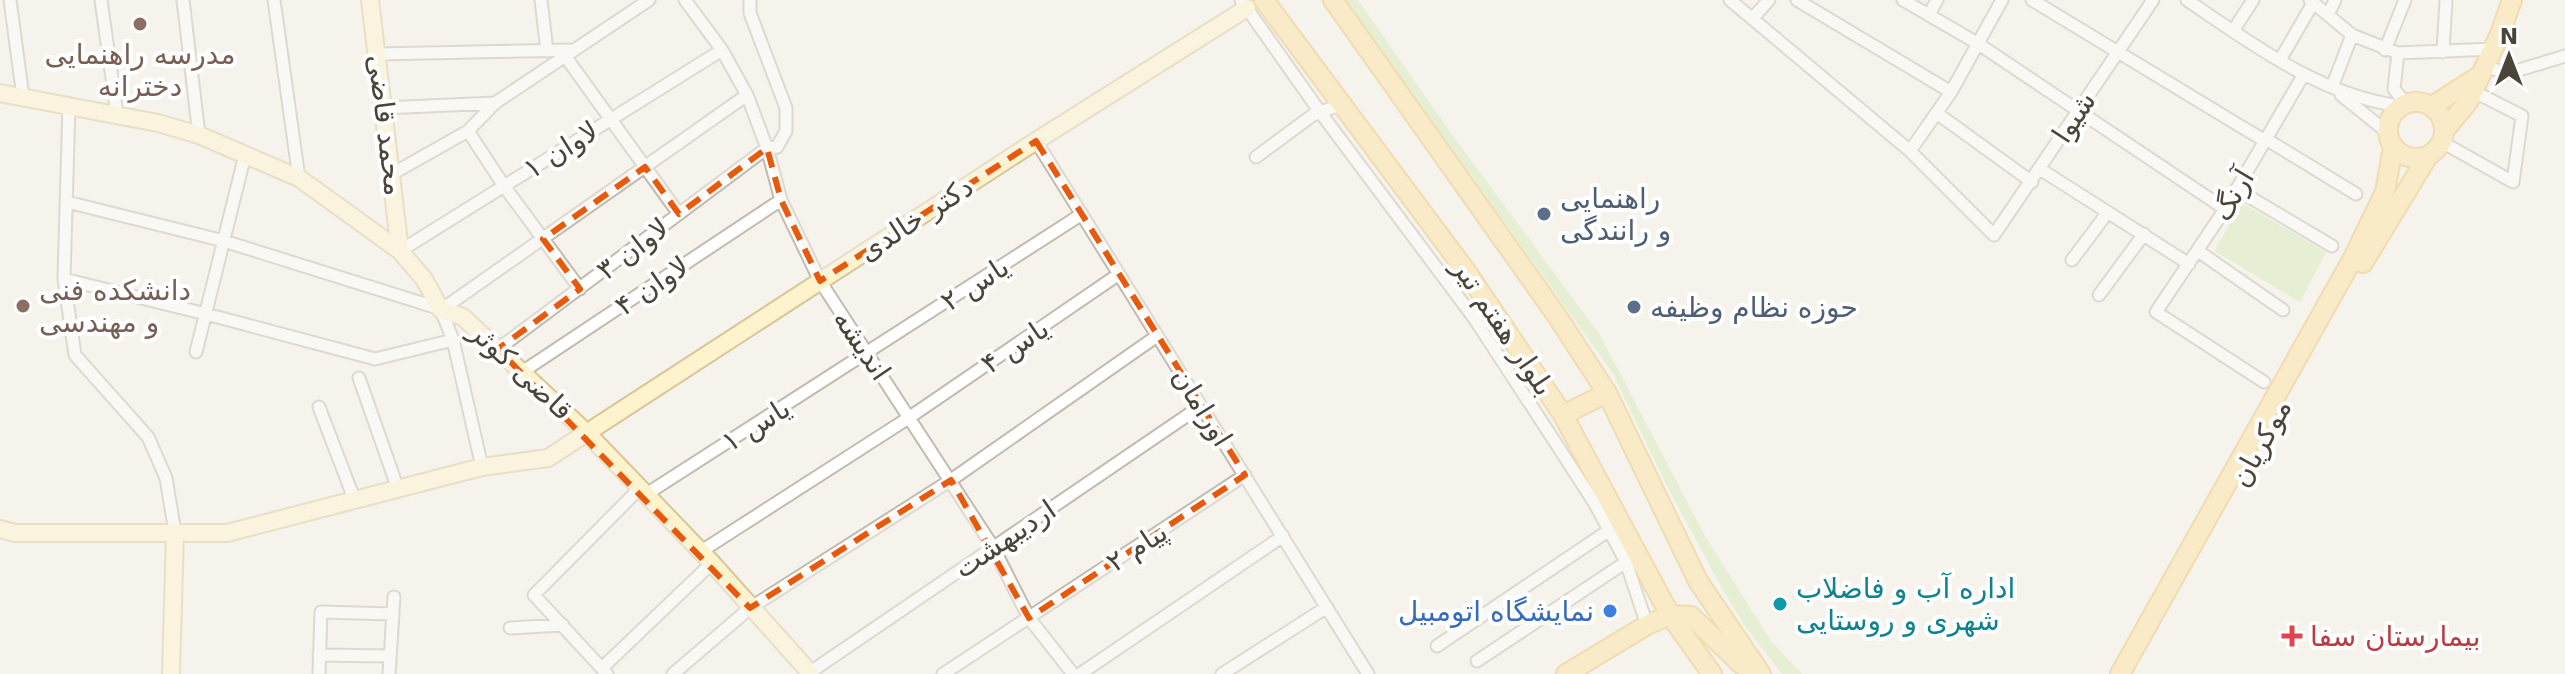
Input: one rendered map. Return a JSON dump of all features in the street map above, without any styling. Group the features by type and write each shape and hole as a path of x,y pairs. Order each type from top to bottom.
{"main road":[{"name":"بلوار هفتم تیر","path":"1333,0 1557,316 1607,393 1698,581 1760,673"},
{"path":"2390,140 2409,158 2428,156 2443,137 2482,70 2512,0"},
{"name":"بلوار هفتم تیر","path":"1251,3 1342,104 1466,271 1563,415 1670,615 1712,674"},
{"path":"2432,106 2482,70"},
{"path":"2120,674 2352,260 2385,192 2390,117 2403,104 2414,101 2432,106 2439,113 2443,137"},
{"name":"موکریان","path":"2133,674 2391,214 2428,156"},
{"path":"1563,415 1607,393"},
{"path":"1566,674 1642,628 1670,615 1691,616 1742,665 1760,673"},
{"path":"1584,674 1659,632 1671,632 1686,640"}],"street":[{"path":"10,0 23,97"},
{"path":"101,0 117,114"},
{"path":"183,0 199,135"},
{"path":"274,0 299,178"},
{"name":"محمد قاضی","path":"370,0 400,251"},
{"path":"541,0 547,51"},
{"path":"392,174 468,131 495,103 649,0"},
{"name":"اندیشه","path":"685,0 722,50 747,95 767,148 781,200 820,281 993,547 1029,618 1073,674"},
{"name":"لاوان ۳","path":"498,349 767,148 777,147 786,131 786,108 750,13 750,0"},
{"path":"1730,0 1910,151 1938,114 2002,0"},
{"path":"1752,19 1769,0"},
{"path":"1797,0 1951,92"},
{"path":"1903,0 1977,43 2225,209"},
{"path":"1929,15 1937,0"},
{"path":"2032,0 2356,194"},
{"name":"شیوا","path":"1910,151 1994,235 2153,0"},
{"path":"2187,0 2304,74 2372,102 2403,104"},
{"path":"2233,31 2253,0"},
{"path":"2328,15 2335,0"},
{"path":"2385,50 2405,0"},
{"path":"2443,52 2446,0"},
{"path":"2280,60 2312,1 2352,35 2398,53 2443,52 2482,70 2506,74 2565,56"},
{"path":"1251,3 1320,112 1474,318 1595,504 1626,562 1642,628"},
{"name":"دکتر خالدی","path":"0,529 15,533 227,533 482,467 548,458 1251,3"},
{"path":"2332,87 2352,35"},
{"name":"لاوان ۱","path":"400,251 722,50"},
{"path":"377,54 570,53"},
{"path":"570,53 611,120 679,214"},
{"path":"2398,53 2394,89 2403,104"},
{"path":"2443,137 2513,182 2522,116 2482,70"},
{"name":"آرنگ","path":"2264,382 2156,312 2225,209 2304,74"},
{"path":"2332,87 2390,140"},
{"name":"قاضی کوثر","path":"0,93 117,114 199,135 299,178 400,251 424,279 441,310 463,317 588,434 706,557 810,673"},
{"path":"441,310 747,95"},
{"path":"383,108 495,103"},
{"path":"1256,157 1320,112 1342,104"},
{"path":"69,105 64,279 75,355 148,437 166,478 175,532 171,674"},
{"path":"1938,114 2032,182"},
{"path":"468,131 504,186 580,289"},
{"name":"اورامان","path":"1036,141 1365,673"},
{"path":"196,352 245,155"},
{"path":"2040,169 2189,264"},
{"path":"2236,189 2332,246"},
{"name":"لاوان ۴","path":"522,372 781,200"},
{"path":"67,202 224,241 441,310"},
{"path":"2072,260 2108,212"},
{"name":"یاس ۲","path":"868,354 1082,214"},
{"path":"2099,295 2144,234"},
{"path":"2198,251 2283,310"},
{"name":"یاس ۴","path":"605,670 706,557 1119,274"},
{"path":"64,279 375,359 453,340"},
{"path":"441,310 453,340 482,467"},
{"path":"673,674 750,608 951,480 1157,336"},
{"name":"یاس ۱","path":"563,625 534,595 642,492 868,354"},
{"path":"359,378 398,489"},
{"name":"اردیبهشت","path":"810,673 1201,406"},
{"path":"319,407 355,501"},
{"name":"پیام ۲","path":"943,674 1245,475"},
{"path":"1437,646 1608,531"},
{"path":"1080,674 1283,536"},
{"path":"1477,661 1626,562"},
{"path":"389,674 394,597"},
{"path":"1222,674 1327,607"},
{"path":"319,674 321,612 393,614"},
{"path":"510,628 563,625 605,670"},
{"path":"319,655 389,656"}],"highlighted area":[{"path":"1036,141 1245,475 1029,618 951,480 750,608 498,349 580,289 543,239 645,167 679,214 767,148 781,200 820,281"}],"green space":[{"path":"1345,0 1358,0 1453,136 1600,335 1705,536 1771,641 1802,674 1782,674 1744,625 1669,490 1612,372"},
{"path":"2242,203 2326,252 2300,302 2214,251"}],"place":[{"name":"مدرسه راهنمایی دخترانه","path":"140,24"},
{"name":"راهنمایی و رانندگی","path":"1544,214"},
{"name":"دانشکده فنی و مهندسی","path":"23,306"},
{"name":"حوزه نظام وظیفه","path":"1634,307"},
{"name":"اداره آب و فاضلاب شهری و روستایی","path":"1780,604"},
{"name":"نمایشگاه اتومبیل","path":"1610,611"},
{"name":"بیمارستان سفا","path":"2292,636"}]}
